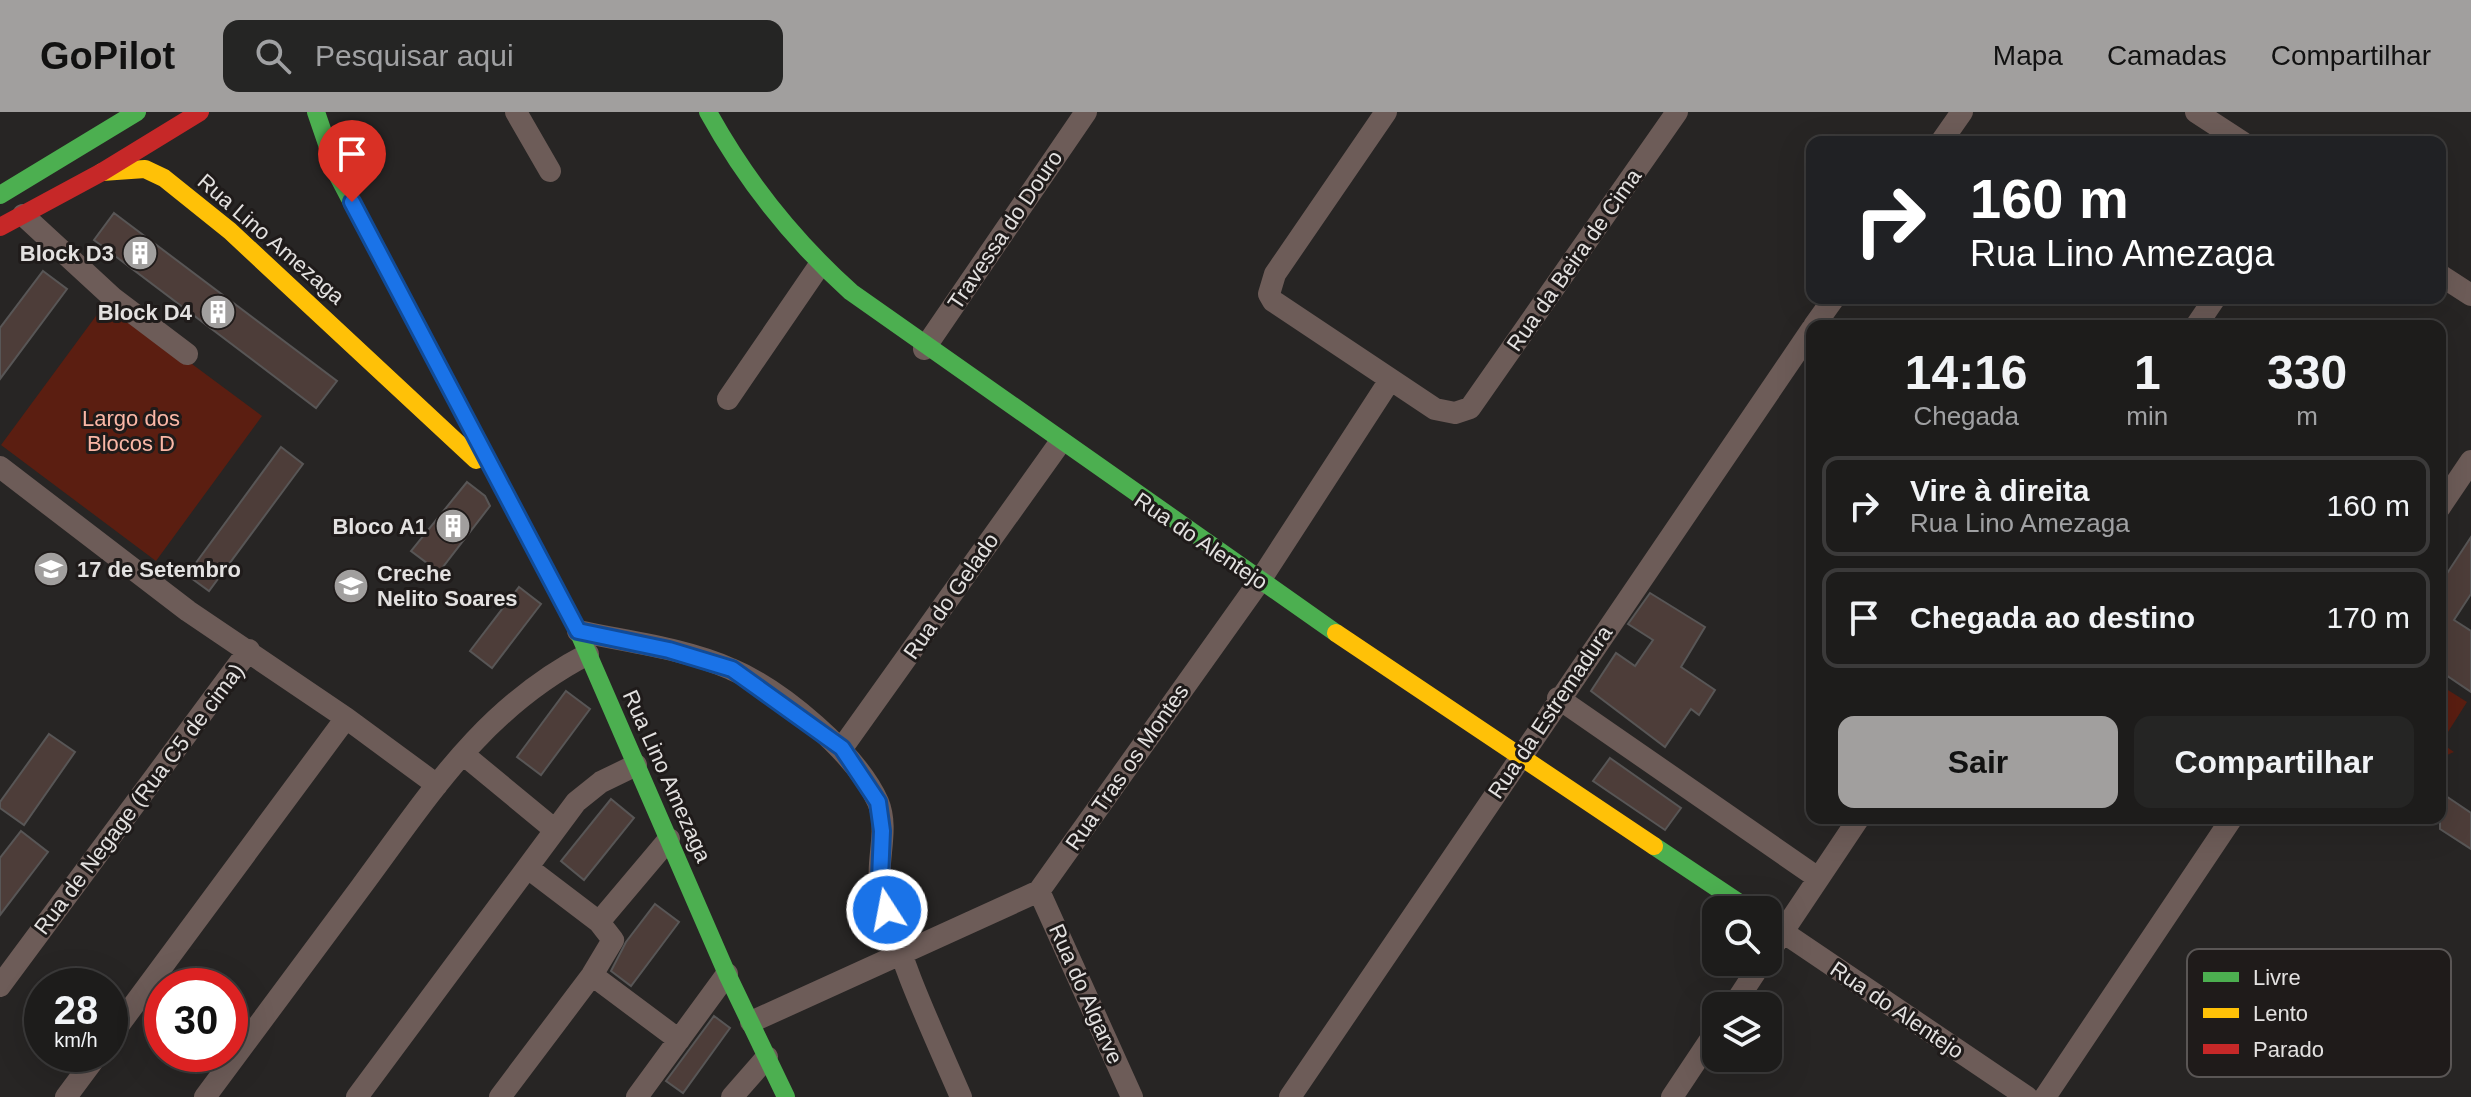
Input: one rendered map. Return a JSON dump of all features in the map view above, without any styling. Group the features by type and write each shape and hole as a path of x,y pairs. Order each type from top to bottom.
{"street":[{"path":"0,195 137,112"},
{"path":"0,227 102,172 200,112"},
{"name":"Rua Lino Amezaga","path":"316,112 338,176 578,631 727,974 786,1097"},
{"path":"516,112 550,171"},
{"name":"Rua do Alentejo","path":"708,112 755,190 819,266 924,349 1259,582 1729,896"},
{"path":"1386,112 1275,274 1269,294 1390,380"},
{"name":"Rua da Beira de Cima","path":"1390,380 1435,409 1455,413 1470,408 1677,112"},
{"path":"1945,136 1962,112"},
{"path":"2196,112 2233,136"},
{"name":"Travessa do Douro","path":"924,349 1079,114"},
{"name":"Rua Lino Amezaga","path":"102,172 145,169 164,178 230,231 496,479"},
{"path":"23,215 113,298 187,354"},
{"path":"728,399 819,266"},
{"path":"2446,279 2471,295"},
{"path":"405,337 409,326 407,307"},
{"name":"Rua da Estremadura","path":"1290,1097 1558,698 1806,338"},
{"path":"360,349 387,350"},
{"name":"Rua Tras os Montes","path":"1039,891 1259,582 1390,380"},
{"name":"Rua do Gelado","path":"842,748 1059,444"},
{"path":"2446,498 2471,461"},
{"path":"0,467 188,611 249,650 437,785"},
{"path":"578,631 669,650 732,669 842,748 878,802 882,831 881,890 900,953 961,1097"},
{"name":"Rua de Negage (Rua C5 de cima)","path":"0,986 249,650"},
{"path":"205,1097 463,754 521,695 546,676 588,654"},
{"path":"1558,698 1818,878"},
{"path":"128,1013 346,718"},
{"path":"463,754 555,830"},
{"path":"357,1097 536,873 555,830 576,802 601,782 636,765"},
{"path":"1782,919 1818,878 1855,824"},
{"path":"2045,1097 2228,824"},
{"path":"606,929 669,839"},
{"path":"500,1097 612,944 606,929 536,873"},
{"path":"751,1022 1039,891"},
{"name":"Rua do Algarve","path":"1039,891 1132,1097"},
{"name":"Rua do Alentejo","path":"1782,932 2027,1097"},
{"path":"646,1094 679,1040 727,974"},
{"path":"592,975 679,1040"},
{"path":"1672,1097 1702,1052"},
{"path":"732,1097 767,1057"},
{"path":"66,1097 85,1072"}],"green space":[{"name":"Largo dos Blocos D","path":"107,301 262,416 156,561 1,445"},
{"path":"2446,689 2467,702 2446,735"}],"building":[{"path":"114,213 337,381 316,408 94,240"},
{"path":"43,271 67,289 0,379 0,328"},
{"path":"281,447 303,464 209,591 187,575"},
{"name":"Bloco A1","path":"467,482 485,496 490,506 439,572 411,551"},
{"path":"2471,537 2471,594 2454,620 2471,631 2471,692 2446,675 2446,575"},
{"path":"519,587 541,604 492,668 470,651"},
{"path":"1650,593 1705,627 1681,667 1715,690 1699,715 1691,709 1665,747 1591,691 1616,653 1635,666 1653,640 1628,624"},
{"path":"566,691 590,709 541,775 517,757"},
{"path":"49,734 75,752 24,825 0,808 0,802"},
{"path":"1610,758 1681,808 1665,830 1593,781"},
{"path":"2446,796 2471,813 2471,849 2440,829 2440,824 2446,824"},
{"path":"611,799 634,818 584,880 561,861"},
{"path":"21,831 48,852 0,915 0,858"},
{"path":"655,904 679,922 631,986 611,971 626,942"},
{"path":"714,1016 730,1028 683,1093 666,1081"}],"traffic: fast":[{"path":"0,195 137,112"},
{"path":"316,112 338,176 578,631 727,974 786,1097"},
{"path":"708,112 738,162 772,208 809,251 851,292 1336,633"},
{"path":"1654,846 1729,896"}],"traffic: slow":[{"path":"102,172 145,169 164,178 230,231 476,460"},
{"path":"1336,633 1654,846"}],"traffic: jam":[{"path":"0,227 102,172 200,112"}],"place":[{"name":"Block D3","path":"140,253"},
{"name":"Block D4","path":"218,312"},
{"name":"Bloco A1","path":"453,526"},
{"name":"17 de Setembro","path":"51,569"},
{"name":"Creche Nelito Soares","path":"351,586"}],"route":[{"path":"352,202 578,631 669,650 732,669 749,678 842,748 878,802 882,831 880,879 887,910"}]}
